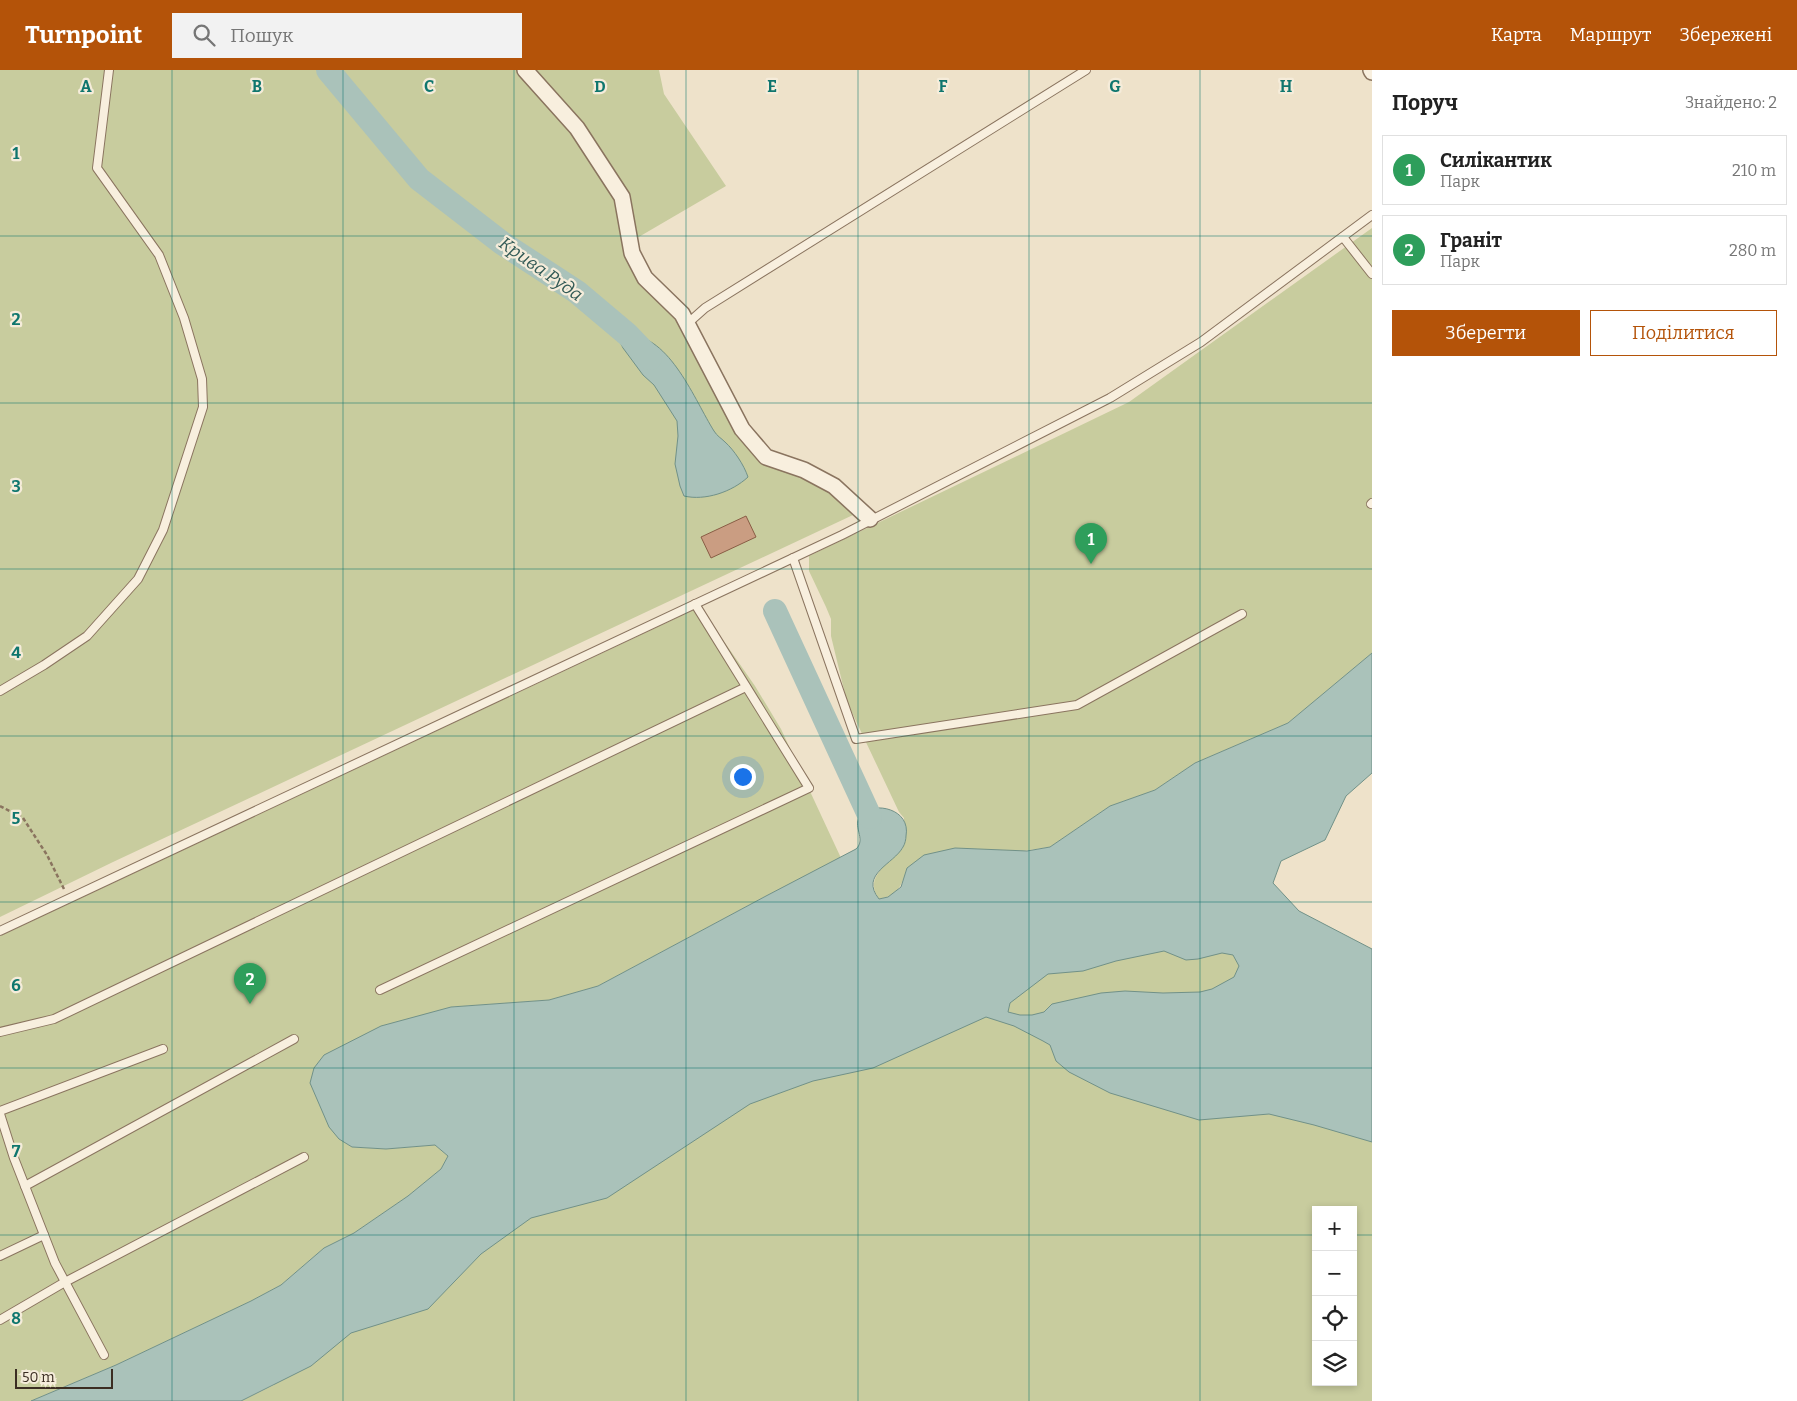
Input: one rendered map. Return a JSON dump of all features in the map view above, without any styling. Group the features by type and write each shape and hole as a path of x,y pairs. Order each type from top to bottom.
{"street":[{"path":"526,70 577,128 622,197 632,253 645,278 682,314 742,429 766,457 804,470 834,486 870,519"}],"lane":[{"path":"0,691 44,665 87,636 138,579 163,530 203,407 202,379 184,318 159,254 97,168 109,70"},
{"path":"687,324 704,308 1086,70"},
{"path":"0,931 793,558 1110,398 1201,342 1372,216"},
{"path":"1343,237 1372,274"},
{"path":"793,558 856,739 1078,705 1242,614"},
{"path":"380,990 809,788 695,604"},
{"path":"0,1032 54,1019 746,687"},
{"path":"25,1186 294,1039"},
{"path":"104,1355 55,1264 25,1186 0,1112 163,1049"},
{"path":"0,1320 65,1282 304,1157"},
{"path":"0,1256 44,1235"}],"path":[{"path":"0,806 23,818 47,855 69,899"}],"green space":[{"path":"0,70 659,70 664,94 726,186 625,245 627,262 644,287 675,306 745,431 767,451 848,501 853,515 113,862 0,917"},
{"path":"1372,228 1372,653 1288,723 1195,763 1155,790 1110,806 1050,847 907,868 898,889 891,895 879,899 874,884 876,877 885,865 903,848 904,818 899,812 847,702 831,636 831,619 809,571 809,556 1129,402"},
{"path":"700,607 755,686 781,729 841,858 598,986 549,1000 451,1007 339,1139 352,1147 386,1149 435,1145 448,1156 441,1169 408,1196 354,1233 324,1248 281,1285 251,1301 116,1365 31,1401 0,1401 0,936"},
{"path":"1053,869 1372,998 1372,1401 241,1401 274,1385 273,1350"}],"water":[{"path":"628,335 643,338 669,357 690,387 715,433 732,449 741,463 748,477 742,482 718,494 701,497 684,496 675,464 678,436 677,421 654,385 643,375 623,348 621,344 622,338"},
{"path":"1372,653 1372,773 1346,796 1325,840 1281,861 1273,883 1299,911 1372,949 1372,1142 1269,1114 1199,1120 1110,1093 1069,1072 1056,1061 1050,1045 1014,1026 986,1017 873,1068 813,1081 750,1104 607,1198 531,1218 481,1254 428,1309 351,1333 311,1366 241,1401 31,1401 116,1365 281,1285 324,1248 354,1233 408,1196 441,1169 448,1156 435,1145 386,1149 352,1147 339,1139 329,1127 310,1083 314,1068 324,1055 381,1026 451,1007 549,1000 598,986 856,849 860,841 858,819 867,810 883,808 891,810 903,819 906,827 906,839 903,847 875,876 874,890 879,899 888,897 901,887 907,868 924,855 955,848 1027,851 1050,847 1110,806 1155,790 1195,763 1288,723","holes":["1164,951 1186,960 1222,953 1233,955 1239,966 1234,977 1212,989 1200,992 1125,991 1101,993 1052,1004 1044,1012 1032,1015 1008,1012 1010,1003 1048,974 1083,971 1116,961"]}],"building":[{"path":"746,516 756,537 711,558 701,537"}],"waterway":[{"name":"Крива Руда","path":"328,70 419,179 502,243 577,292 628,335 650,358"},
{"path":"775,611 870,817"}],"place":[{"name":"Силікантик","path":"1091,564"},
{"name":"Граніт","path":"250,1004"}]}
